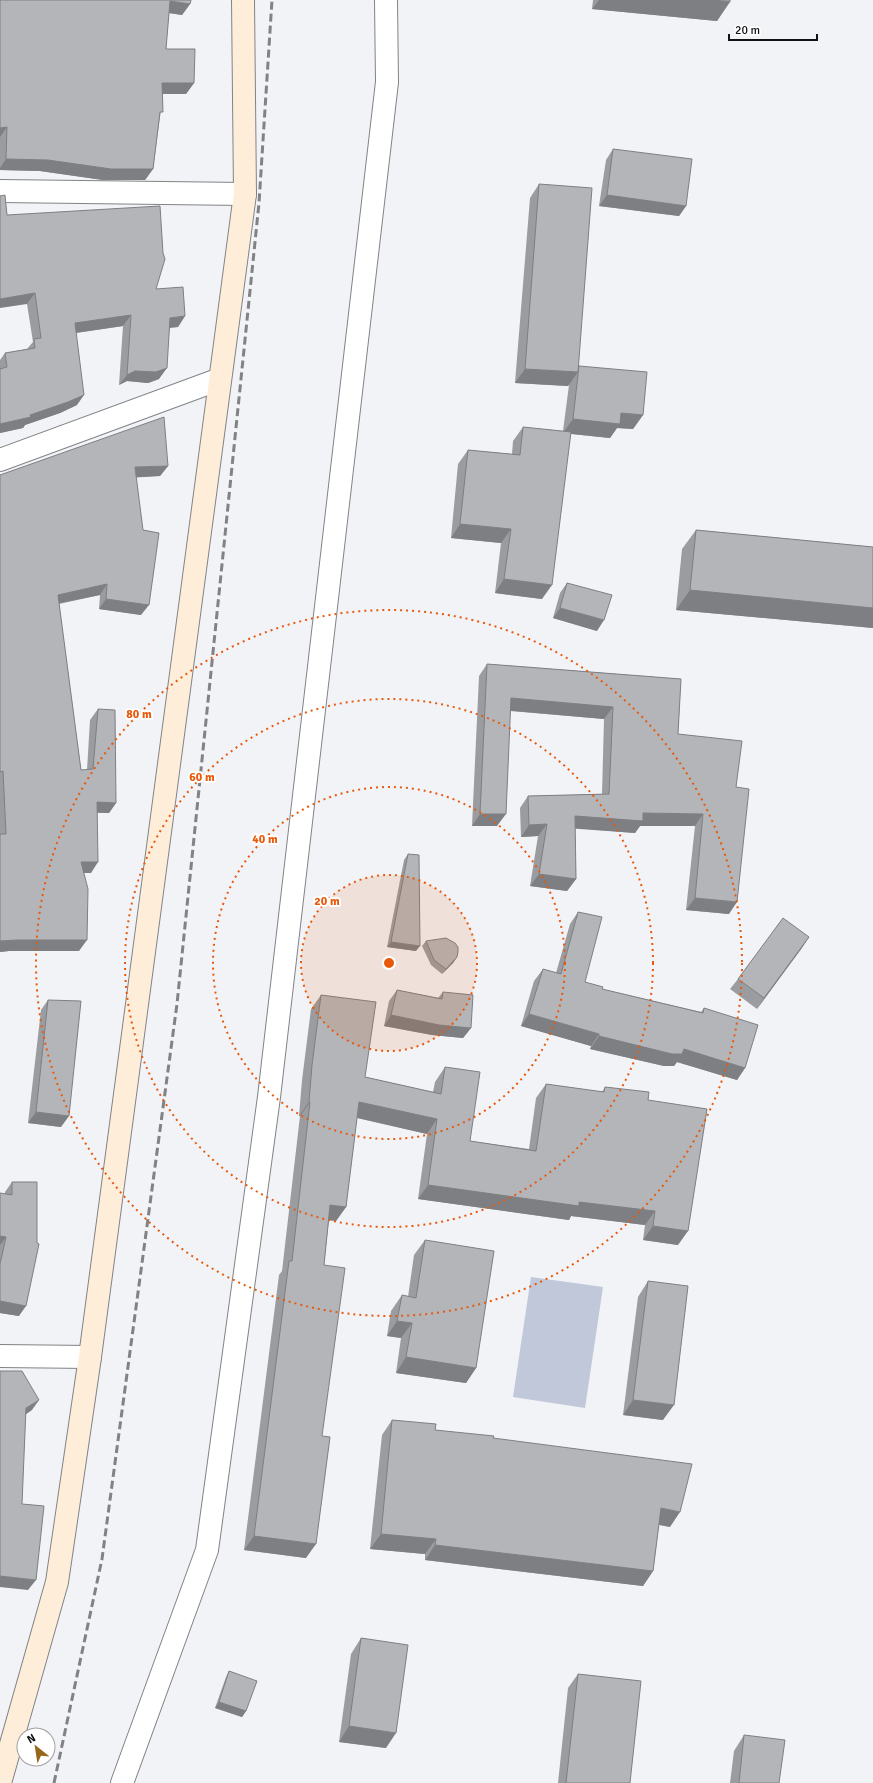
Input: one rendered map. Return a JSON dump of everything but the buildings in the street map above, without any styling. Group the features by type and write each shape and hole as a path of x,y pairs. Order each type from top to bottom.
{"street":[{"path":"0,1783 57,1582 90,1357 245,194 243,0"},
{"path":"122,1783 207,1550 269,1097 384,114 387,82 386,0"},
{"path":"0,191 245,194"},
{"path":"0,460 220,379"},
{"path":"0,1356 90,1357"}],"shaded area":[{"path":"531,1277 603,1287 585,1408 513,1397"}],"railway":[{"path":"54,1783 102,1559 177,1004 259,203 272,0"}]}
